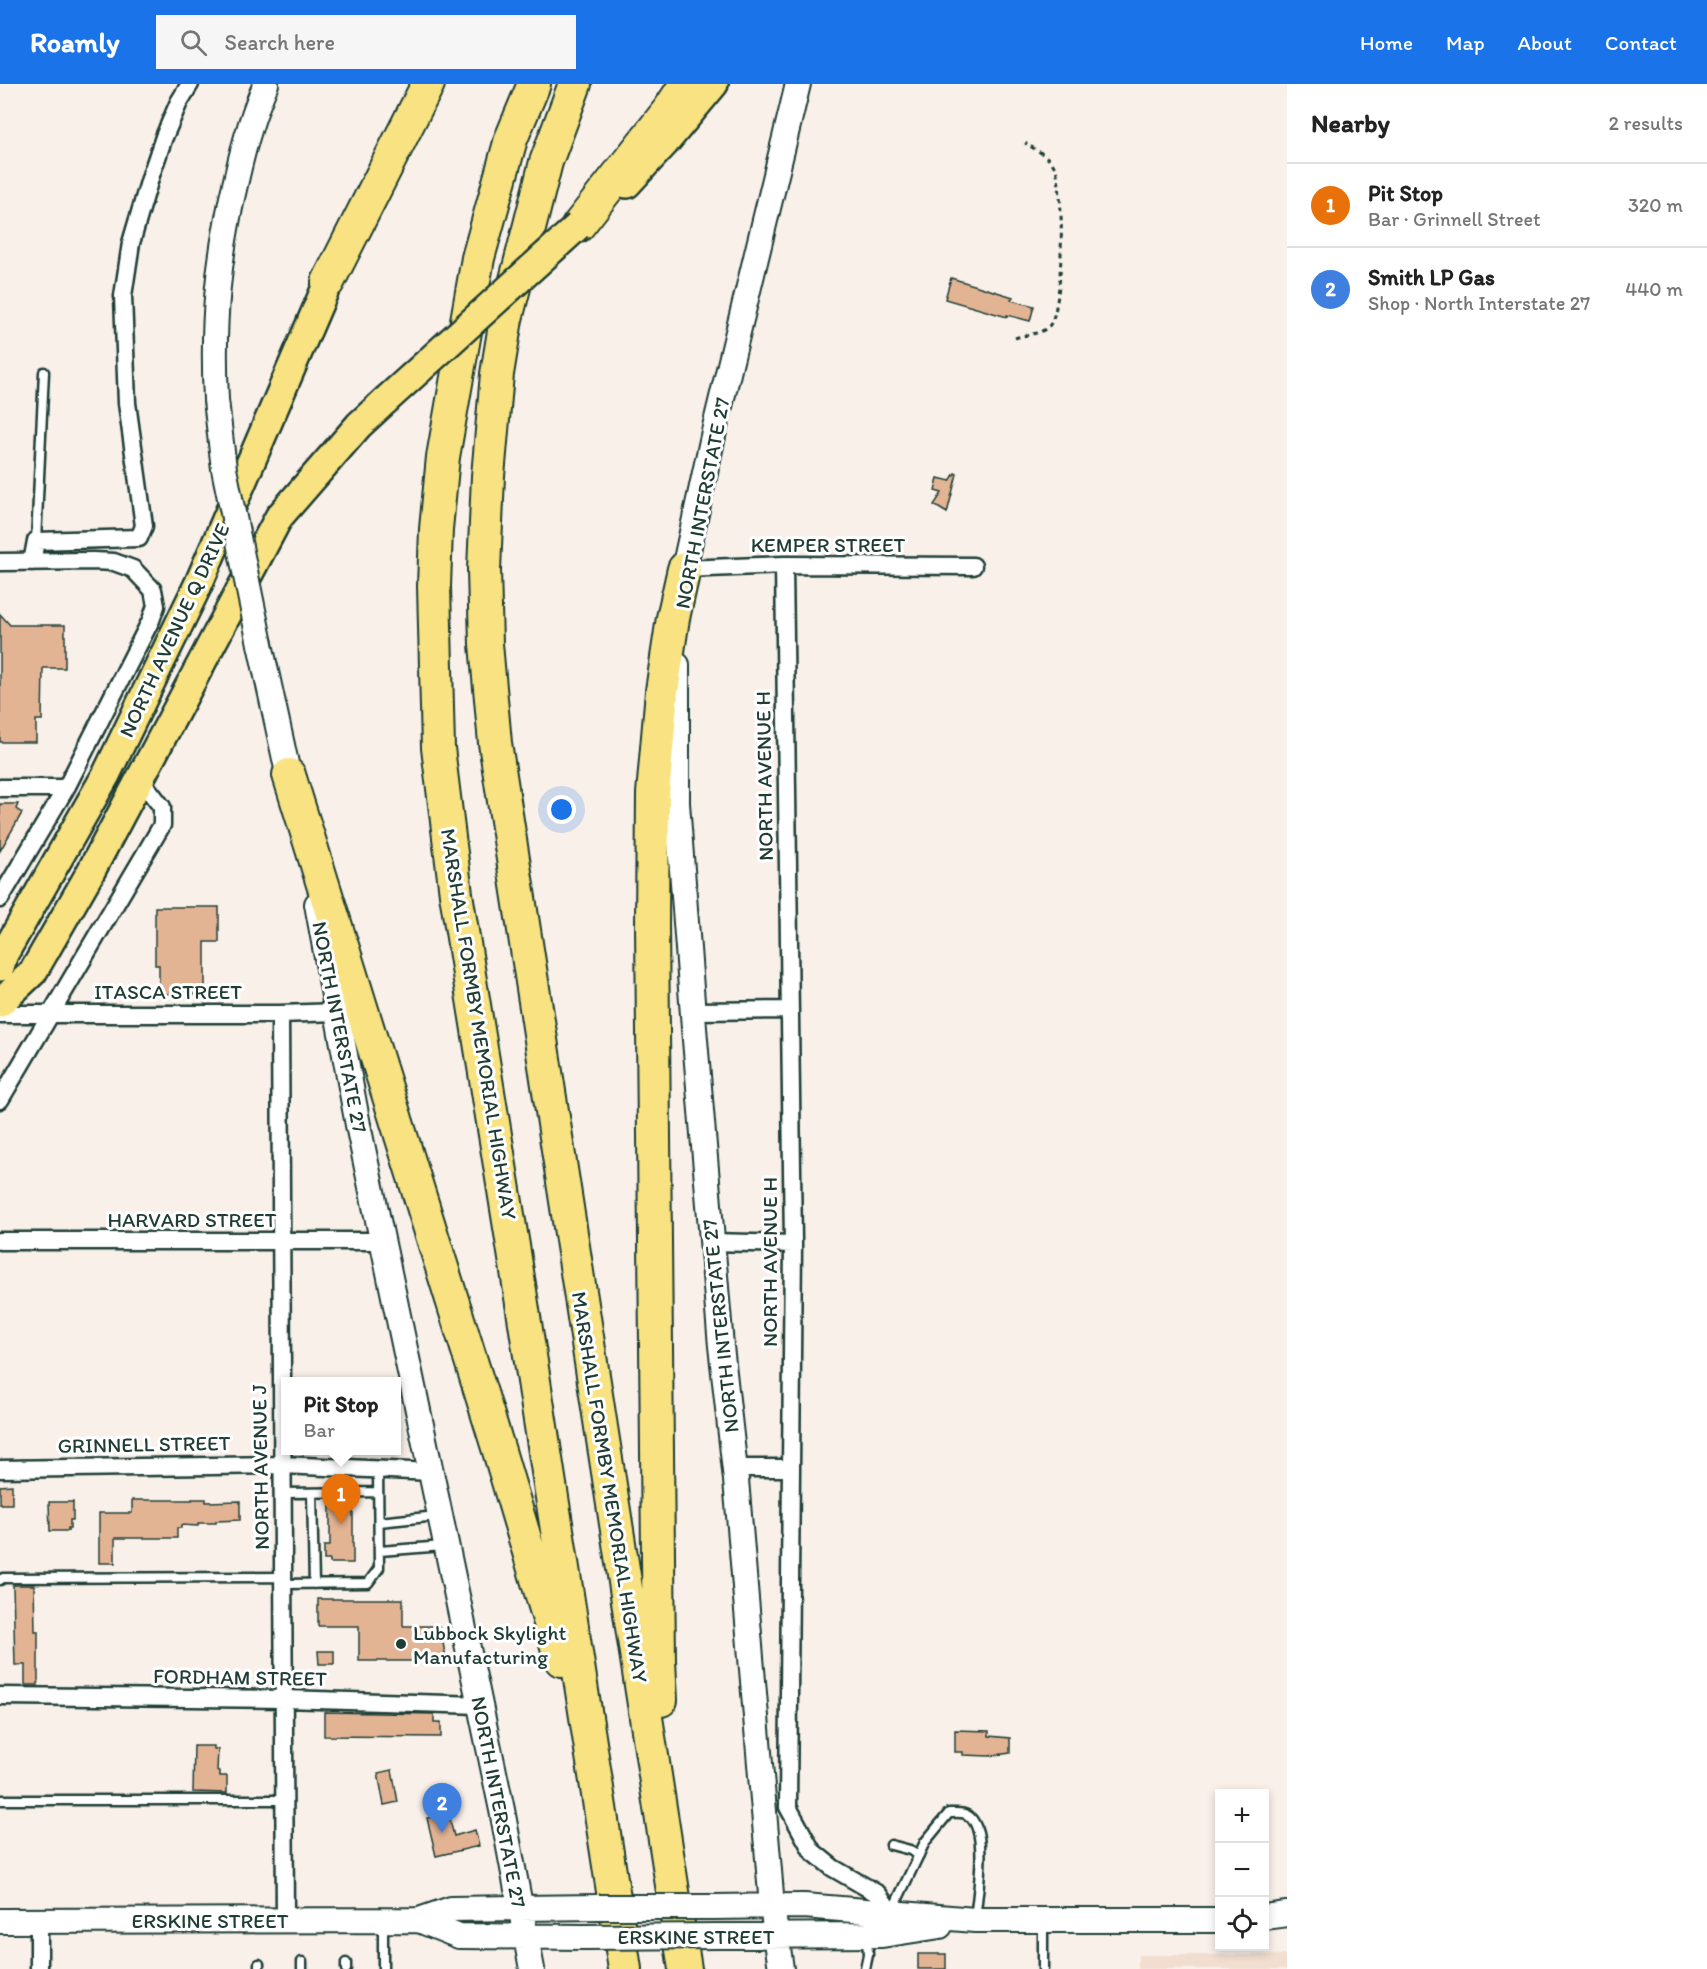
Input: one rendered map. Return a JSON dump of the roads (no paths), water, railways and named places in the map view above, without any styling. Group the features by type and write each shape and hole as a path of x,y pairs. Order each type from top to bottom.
{"highway":[{"path":"328,282 428,84"},
{"name":"MARSHALL FORMBY MEMORIAL HIGHWAY","path":"534,84 512,139 478,258 443,457 436,529 434,586 438,748 456,894 625,1969"},
{"name":"MARSHALL FORMBY MEMORIAL HIGHWAY","path":"575,84 546,162 506,319 496,374 484,570 486,644 498,763 686,1969"},
{"path":"578,226 669,110 686,84"},
{"path":"670,1874 659,1661 652,937 653,794 662,691 673,618 684,569"},
{"path":"289,775 496,1439 592,1757"}],"main road":[{"name":"NORTH INTERSTATE 27","path":"266,84 243,152 226,219 218,269 214,324 216,400 224,469 313,885 358,1125 432,1472 532,1969"},
{"name":"NORTH AVENUE Q DRIVE","path":"0,967 4,954 106,775 198,585 413,84"},
{"name":"NORTH AVENUE Q DRIVE","path":"0,1003 33,972 90,873 279,517 359,425 578,226 631,181 714,84"},
{"name":"NORTH INTERSTATE 27","path":"781,1969 772,1906 693,1011 677,803 677,629 684,569 715,427 798,84"},
{"name":"ERSKINE STREET","path":"0,1921 419,1920 451,1909 772,1906 891,1912 975,1920 1215,1920"},
{"path":"1269,1916 1287,1914"},
{"name":"ERSKINE STREET","path":"419,1920 459,1936 584,1937 882,1935 975,1920"}],"street":[{"path":"0,562 32,562 36,541 139,538 143,532 127,403 123,296 131,243 148,185 164,137 179,102 190,84"},
{"name":"NORTH AVENUE Q DRIVE","path":"0,899 66,788 156,606 153,590 134,569 114,562 32,562"},
{"name":"KEMPER STREET","path":"684,569 784,566 973,566"},
{"name":"NORTH AVENUE H","path":"784,566 793,1244 788,1807 812,1851 832,1868 878,1894 891,1912"},
{"path":"0,1100 162,825 162,807 141,780"},
{"path":"0,788 66,788"},
{"path":"693,1011 790,1010"},
{"name":"ITASCA STREET","path":"0,1014 337,1012"},
{"name":"NORTH AVENUE J","path":"280,1014 281,1377"},
{"name":"HARVARD STREET","path":"0,1241 383,1241"},
{"path":"712,1242 793,1244"},
{"name":"NORTH AVENUE J","path":"282,1455 285,1920"},
{"name":"GRINNELL STREET","path":"0,1469 282,1465 432,1472"},
{"path":"734,1468 791,1468"},
{"name":"FORDHAM STREET","path":"0,1696 480,1705"},
{"path":"39,1921 39,1969"}],"lane":[{"path":"36,541 44,372"},
{"path":"0,1580 3,1578 66,1577 283,1580 314,1584 368,1583 379,1568 378,1469"},
{"path":"283,1493 378,1492"},
{"path":"312,1493 314,1584"},
{"path":"379,1522 441,1516"},
{"path":"380,1551 447,1546"},
{"path":"0,1800 285,1800"},
{"path":"891,1912 925,1842 949,1812 966,1814 973,1820 978,1833 980,1873 975,1920"},
{"path":"891,1845 919,1855"},
{"path":"383,1920 383,1969"},
{"path":"1043,1921 1043,1969"},
{"path":"865,1969 868,1956 867,1935"}],"place":[{"name":"Pit Stop","path":"341,1524"},
{"name":"Lubbock Skylight Manufacturing","path":"401,1644"},
{"name":"Smith LP Gas","path":"442,1833"}]}
